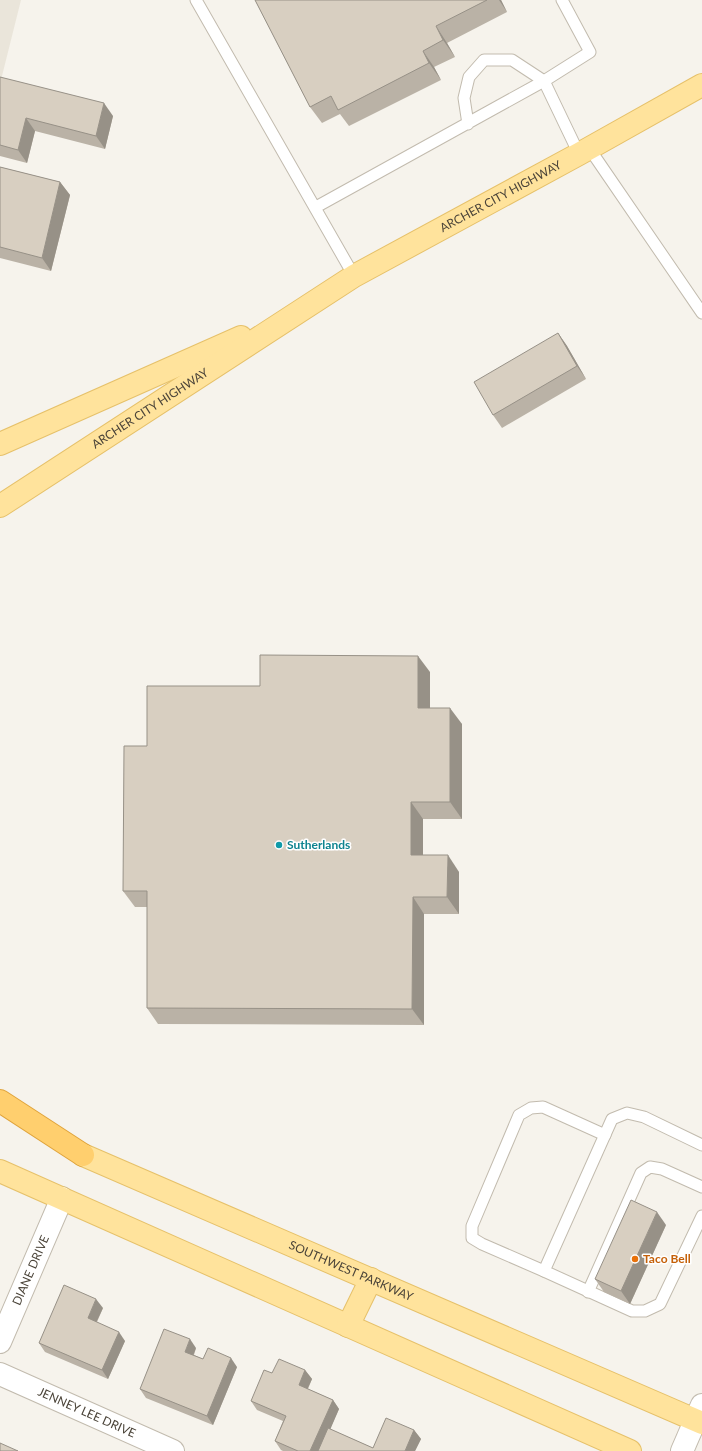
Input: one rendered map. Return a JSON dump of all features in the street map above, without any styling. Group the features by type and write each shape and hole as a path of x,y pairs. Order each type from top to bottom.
{"highway":[{"path":"0,1101 83,1155"},
{"name":"SOUTHWEST PARKWAY","path":"0,1118 83,1155"}],"main road":[{"name":"ARCHER CITY HIGHWAY","path":"0,506 354,276 702,85"},
{"name":"ARCHER CITY HIGHWAY","path":"0,444 301,311"},
{"name":"SOUTHWEST PARKWAY","path":"83,1155 371,1279 700,1416"},
{"path":"0,1171 630,1451"},
{"path":"348,1326 371,1279"}],"street":[{"name":"DIANE DRIVE","path":"0,1342 62,1198"},
{"name":"JENNEY LEE DRIVE","path":"0,1374 173,1451"},
{"path":"682,1451 700,1416"}],"lane":[{"path":"196,0 316,207 354,276"},
{"path":"316,207 468,124 544,81 590,52 562,0"},
{"path":"468,124 464,98 469,77 484,60 512,60 544,81 584,151 702,313"},
{"path":"605,1134 543,1107 531,1108 519,1115 472,1226 472,1238 482,1244 632,1311 645,1311 660,1304 702,1216"},
{"path":"544,1271 612,1119 627,1113 644,1117 702,1145"},
{"path":"588,1292 641,1173 650,1167 662,1169 702,1187"}],"shaded area":[{"path":"0,0 21,0 0,84"}],"building":[{"path":"255,0 487,0 436,26 443,40 423,51 429,63 338,110 331,96 310,107"},
{"path":"0,77 104,103 96,136 26,118 18,150 0,145"},
{"path":"0,167 60,182 42,258 0,247"},
{"path":"558,333 577,366 493,415 474,382"},
{"name":"Sutherlands","path":"260,655 418,656 418,708 450,708 450,802 411,802 411,855 448,855 447,897 413,897 412,1009 147,1008 147,891 123,891 124,746 147,746 147,686 260,686"},
{"path":"631,1200 657,1212 621,1291 595,1279"},
{"path":"64,1285 96,1299 88,1318 119,1332 102,1370 39,1343"},
{"path":"164,1329 190,1339 185,1352 203,1359 208,1348 231,1358 207,1416 140,1389"},
{"path":"279,1359 305,1370 299,1385 333,1400 310,1451 298,1451 275,1441 286,1416 251,1401 264,1370 272,1373"},
{"path":"386,1418 414,1430 405,1451 318,1451 328,1428 373,1448"},
{"path":"0,1443 18,1451 0,1451"}],"place":[{"name":"Sutherlands","path":"279,845"},
{"name":"Taco Bell","path":"635,1259"}]}
